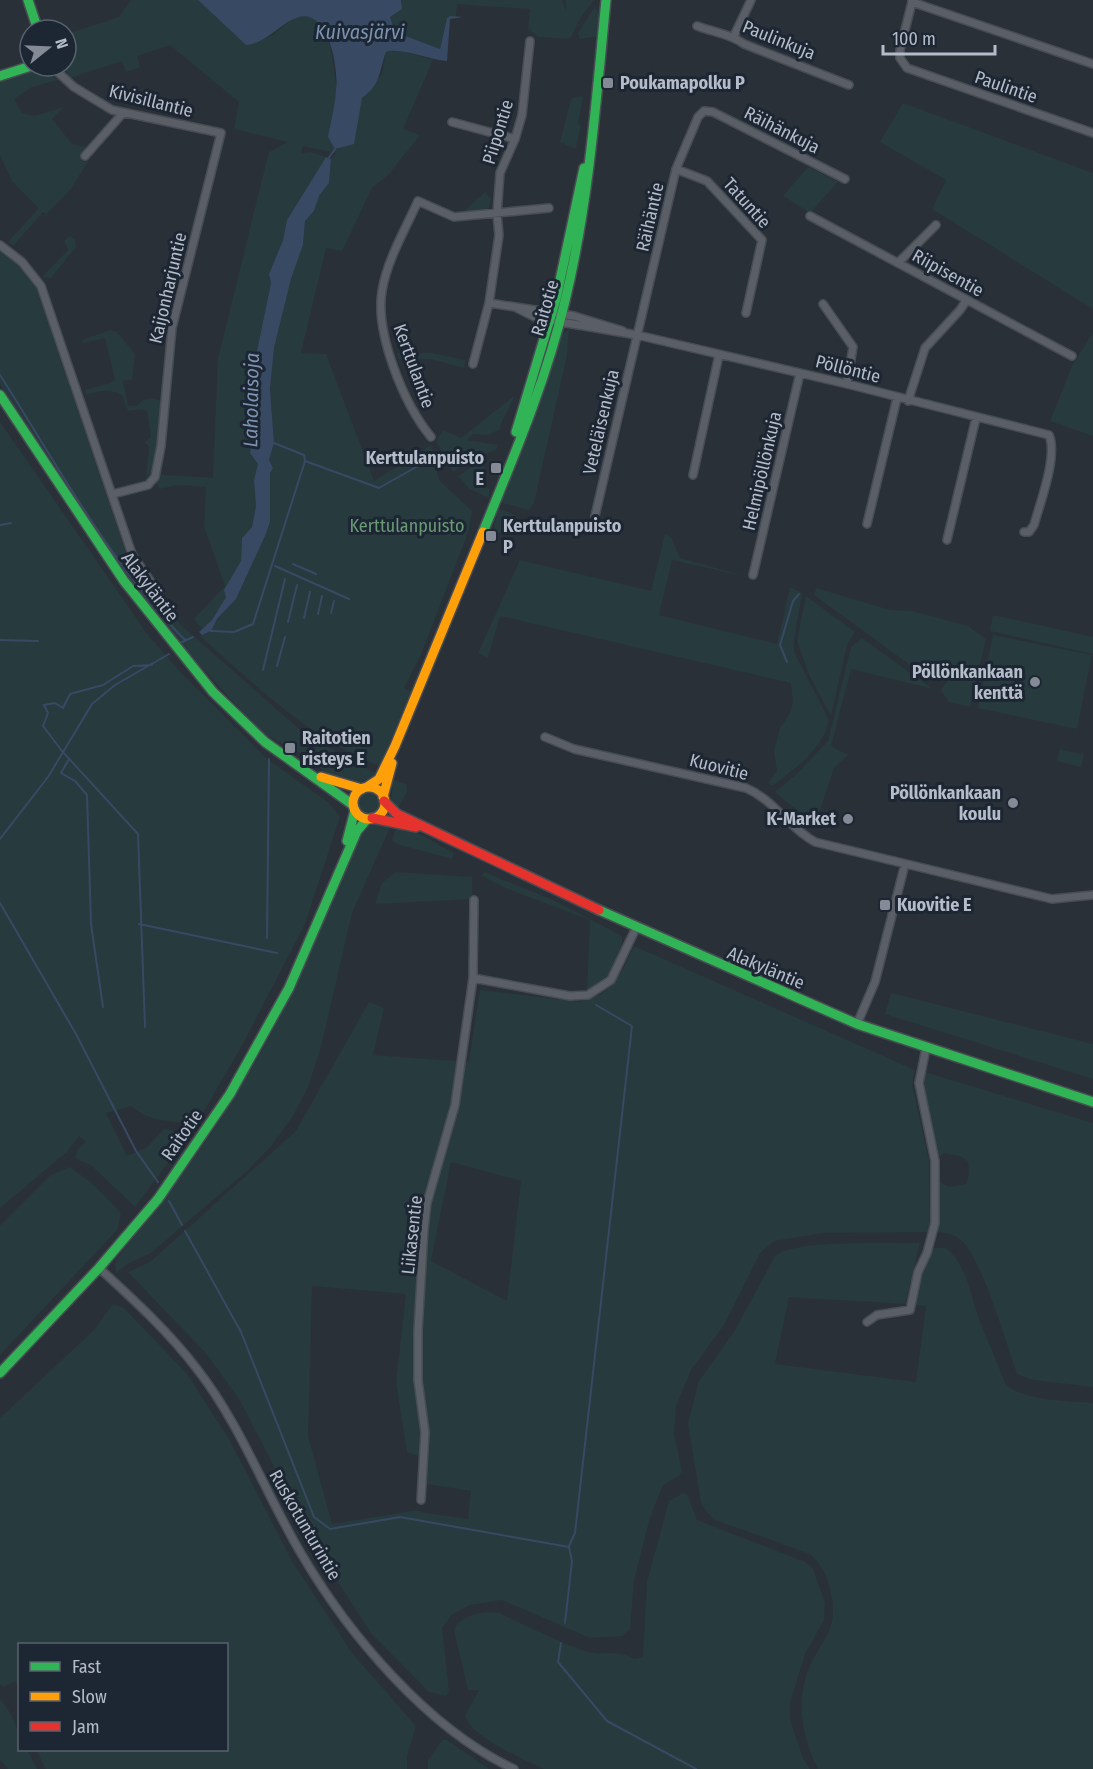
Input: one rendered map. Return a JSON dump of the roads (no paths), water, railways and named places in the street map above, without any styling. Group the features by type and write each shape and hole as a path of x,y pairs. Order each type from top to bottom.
{"main road":[{"path":"28,0 34,18"},
{"name":"Raitotie","path":"365,788 379,779 395,747 508,465 555,317 582,226 606,0"},
{"path":"0,76 18,70"},
{"name":"Alakyläntie","path":"0,395 86,527 170,641 231,710 265,742 354,807"},
{"name":"Raitotie","path":"384,799 395,747"},
{"name":"Alakyläntie","path":"306,771 334,782 365,788"},
{"path":"365,788 377,790 384,799 382,812 370,818 354,807 355,795 365,788"},
{"name":"Alakyläntie","path":"384,799 397,814 636,928 857,1024 1093,1102"},
{"name":"Raitotie","path":"337,879 354,807"},
{"name":"Raitotie","path":"0,1373 99,1268 158,1199 230,1094 289,988 357,831 370,818"},
{"name":"Alakyläntie","path":"370,818 439,834"}],"street":[{"path":"734,36 751,0"},
{"path":"912,1 1093,64"},
{"name":"Paulintie","path":"912,1 900,50 900,58 907,68 1093,134"},
{"name":"Paulinkuja","path":"697,26 724,36 734,36 744,44 849,85"},
{"name":"Piipontie","path":"473,363 489,303 499,235 497,214 500,173 515,139 526,90 530,41"},
{"name":"Kivisillantie","path":"63,78 94,102 123,113 221,133"},
{"name":"Räihäntie","path":"634,335 676,169 698,117 704,111"},
{"name":"Räihänkuja","path":"704,111 713,112 845,179"},
{"path":"86,156 123,113"},
{"path":"452,122 515,139"},
{"name":"Kaijonharjuntie","path":"113,494 148,485 155,477 161,446 172,328 221,133"},
{"name":"Tatuntie","path":"676,169 707,181 762,240 746,313"},
{"name":"Kerttulantie","path":"431,437 418,422 384,336 379,310 387,271 418,201 454,217 497,214"},
{"path":"497,214 549,208"},
{"name":"Riipisentie","path":"810,216 1072,356"},
{"path":"898,263 936,225"},
{"path":"0,245 22,262 41,286 132,554 159,594"},
{"path":"908,401 925,348 966,301"},
{"path":"489,303 555,317"},
{"path":"823,304 853,347 847,384"},
{"name":"Pöllöntie","path":"555,317 613,326 634,335 847,384 1049,435 1052,442 1050,461 1034,525 1029,532 1023,532"},
{"name":"Veteläisenkuja","path":"596,516 634,335"},
{"path":"693,475 720,355"},
{"name":"Helmipöllönkuja","path":"753,575 800,373"},
{"path":"867,524 897,398"},
{"path":"947,540 976,418"},
{"name":"Kuovitie","path":"545,737 574,749 746,788 767,800 802,834 815,842 1052,899 1093,895"},
{"path":"857,1024 875,982 905,864"},
{"name":"Liikasentie","path":"421,1500 425,1432 418,1380 418,1331 424,1229 427,1203 455,1106 473,978 474,900"},
{"path":"473,978 570,996 588,995 610,980 636,928"},
{"path":"867,1322 877,1315 910,1311 918,1272 933,1236 935,1161 919,1083 926,1048"},
{"name":"Ruskotunturintie","path":"99,1268 167,1334 198,1369 221,1406 302,1556 361,1644 445,1724 514,1769"}],"water":[{"name":"Kuivasjärvi","path":"198,0 401,0 402,9 390,17 395,32 440,49 447,18 463,17 450,19 447,61 407,52 386,52 376,82 362,98 354,144 335,149 328,137 334,108 336,69 330,43 318,22 309,17 299,17 261,41 246,45"},
{"path":"326,157 331,159 329,183 319,196 314,211 305,221 303,245 291,279 274,348 270,389 274,443 269,460 273,468 270,473 270,522 236,599 217,619 211,631 202,635 199,632 212,620 226,597 224,590 241,561 242,538 252,527 256,506 254,480 258,464 250,453 252,432 247,418 254,400 251,380 271,283 269,274 283,240 287,220"}],"waterway":[{"path":"328,159 335,149"},
{"path":"0,375 109,547 133,580 185,640"},
{"path":"211,631 234,632 253,624 305,461 304,455 274,443"},
{"path":"305,461 379,488 434,457"},
{"path":"0,525 11,523"},
{"path":"293,564 316,574"},
{"path":"275,566 349,599"},
{"path":"263,670 285,579"},
{"path":"288,622 297,585"},
{"path":"304,618 310,592"},
{"path":"787,662 780,645 793,601 799,594"},
{"path":"318,614 322,596"},
{"path":"331,613 334,601"},
{"path":"180,643 193,637"},
{"path":"277,666 285,637"},
{"path":"0,640 38,641"},
{"path":"0,839 48,777 92,704 115,685 169,654"},
{"path":"145,1027 138,834 62,751 43,726 48,713 44,705 55,703 63,708 70,694 103,685 133,666 152,665"},
{"path":"69,759 61,773 75,781 87,795 91,924 103,1007"},
{"path":"267,938 269,759"},
{"path":"0,903 76,1034 136,1151 158,1182"},
{"path":"139,924 277,953"},
{"path":"569,1546 575,1533 632,1026 596,1005"},
{"path":"169,1201 182,1225"},
{"path":"185,1231 241,1332 314,1517 330,1529 400,1517 569,1547 572,1561 565,1623"},
{"path":"561,1643 558,1662 607,1721 696,1769"}],"place":[{"name":"Poukamapolku P","path":"608,83"},
{"name":"Kerttulanpuisto E","path":"496,468"},
{"name":"Kerttulanpuisto P","path":"491,536"},
{"name":"Pöllönkankaan kenttä","path":"1035,682"},
{"name":"Raitotien risteys E","path":"290,748"},
{"name":"Pöllönkankaan koulu","path":"1013,803"},
{"name":"K-Market","path":"848,819"},
{"name":"Kuovitie E","path":"885,905"}],"water label":[{"name":"Laholaisoja","path":"251,400"}],"park label":[{"name":"Kerttulanpuisto","path":"407,526"}]}
